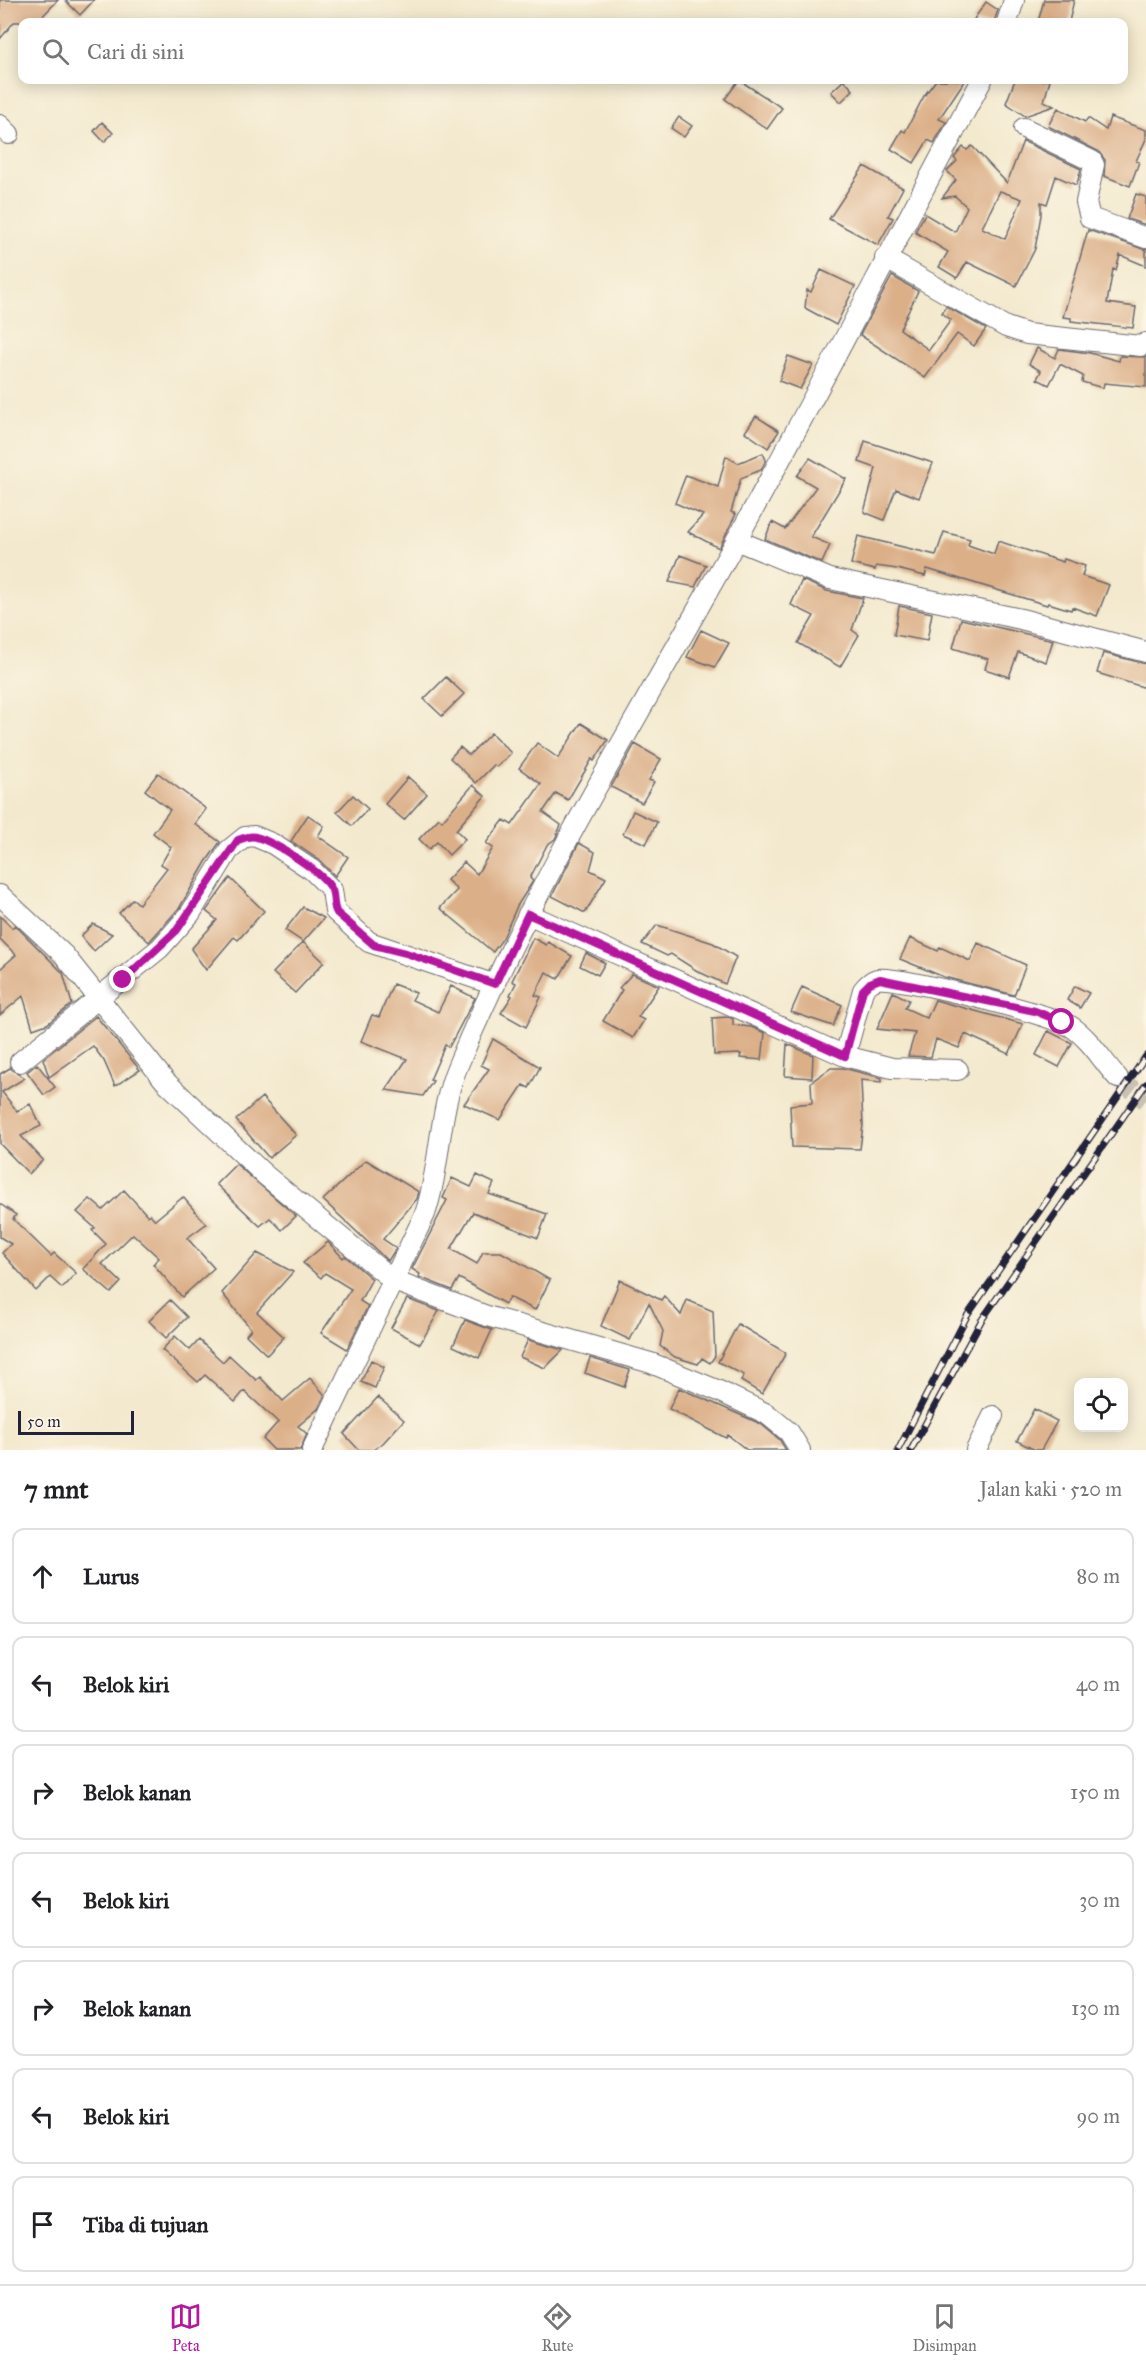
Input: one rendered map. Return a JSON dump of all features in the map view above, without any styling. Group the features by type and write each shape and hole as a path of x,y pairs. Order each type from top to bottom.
{"street":[{"path":"1008,18 1014,0"},
{"path":"312,1450 425,1214 434,1188 452,1082 528,914 599,782 736,540 980,84"},
{"path":"1024,128 1092,161 1094,165 1086,210 1090,218 1146,238"},
{"path":"885,258 1006,327 1027,334 1141,346 1146,343"},
{"path":"736,540 830,579 1021,619 1146,652"},
{"path":"20,1062 160,948 190,914 229,850 238,840 254,836 273,844 312,870 332,890 333,907 337,913 369,942 495,984"},
{"path":"0,895 64,955 101,998 165,1081 218,1133 394,1281 487,1316 651,1363 690,1379 767,1414 789,1432 800,1450"},
{"path":"528,914 845,1056 892,1068 958,1070"},
{"path":"845,1056 863,990 870,983 880,979 911,983 1052,1017 1074,1028 1118,1078"},
{"path":"976,1450 993,1416"}],"building":[{"path":"0,0 58,0 41,18 18,18 18,22 14,22 0,39"},
{"path":"65,0 94,0 80,15"},
{"path":"1044,0 1074,0 1070,18 1039,18"},
{"path":"986,2 998,10 995,18 975,18"},
{"path":"736,84 745,84 782,108 767,129 725,99"},
{"path":"840,84 848,84 853,90 841,102 831,92"},
{"path":"933,84 962,84 939,119 946,122 934,143 928,140 914,163 891,149 902,130 905,132"},
{"path":"1013,84 1049,84 1044,101 1054,106 1025,116 1006,103"},
{"path":"1058,108 1085,122 1088,118 1106,130 1110,117 1146,130 1146,139 1136,161 1139,162 1130,186 1104,176 1105,160 1098,151 1048,126"},
{"path":"679,117 692,126 684,137 671,128"},
{"path":"102,122 113,133 104,142 94,131"},
{"path":"1023,141 1081,169 1076,185 1056,176 1047,204 1041,202 1035,249 1016,286 967,262 957,278 939,267 948,252 915,232 925,214 955,232 967,207 955,196 942,198 956,180 947,171 957,161 954,158 963,147 967,150 972,146 1007,183","holes":["1000,191 1022,199 1005,239 982,228"]},
{"path":"864,166 903,188 888,216 893,218 878,245 829,219"},
{"path":"1136,194 1146,197 1146,225 1127,219"},
{"path":"1088,230 1146,250 1146,266 1120,255 1116,270 1113,269 1107,303 1136,307 1133,328 1071,321 1071,318 1063,317"},
{"path":"821,270 855,286 836,325 805,308 807,290 811,292"},
{"path":"892,276 918,291 900,329 929,350 951,320 942,313 946,306 986,329 974,346 957,334 925,378 860,335"},
{"path":"1037,348 1055,358 1059,349 1090,353 1119,361 1120,356 1146,357 1146,387 1104,383 1103,388 1082,382 1083,376 1060,364 1049,385 1037,379 1041,371 1029,364"},
{"path":"788,356 813,365 800,389 779,381"},
{"path":"756,416 779,431 768,448 745,432"},
{"path":"865,441 933,463 919,498 896,489 884,520 864,512 876,468 859,462"},
{"path":"763,453 766,460 761,470 741,478 731,512 736,514 719,548 688,532 703,515 675,503 686,475 718,487 726,456 738,463"},
{"path":"810,458 846,479 811,537 830,545 822,563 765,539 772,522 785,529 816,487 797,476"},
{"path":"944,532 970,539 968,545 994,554 998,541 1063,562 1064,559 1085,566 1082,576 1109,585 1097,616 1072,607 1071,610 1048,603 1047,605 927,569 925,576 897,569 876,566 875,570 851,564 858,536 936,555"},
{"path":"680,555 706,565 695,587 669,582"},
{"path":"802,580 827,591 863,598 852,630 859,635 840,667 798,643 814,616 791,605"},
{"path":"899,606 932,613 927,641 894,635"},
{"path":"961,619 1053,640 1046,662 1018,652 1009,677 985,669 988,659 953,648"},
{"path":"701,630 729,643 715,667 687,657"},
{"path":"1103,653 1146,664 1146,688 1097,673"},
{"path":"446,677 464,694 442,716 424,699"},
{"path":"581,723 608,740 594,761 592,759 568,800 556,793 543,812 561,825 555,839 547,845 530,878 533,881 517,906 503,938 493,952 440,908 457,890 447,880 464,862 477,874 493,848 486,843 504,820 512,825 541,784 519,768 537,743 558,758"},
{"path":"491,733 511,753 497,767 494,765 476,783 450,758 460,747 469,755"},
{"path":"635,744 661,759 649,780 654,782 642,803 611,787"},
{"path":"158,773 206,809 195,824 220,842 180,907 149,942 119,913 133,899 139,904 167,868 161,864 171,847 153,833 170,810 145,790"},
{"path":"408,777 427,794 404,820 385,804"},
{"path":"473,785 485,796 456,830 465,839 449,855 437,842 429,849 419,839 439,818 442,821"},
{"path":"353,795 368,809 352,826 337,812"},
{"path":"633,811 657,822 646,844 623,834"},
{"path":"308,815 324,826 318,836 348,857 335,876 319,860 291,841"},
{"path":"579,843 595,852 590,870 606,878 585,913 552,896"},
{"path":"230,878 264,911 238,940 234,937 206,970 191,949 217,920 206,911"},
{"path":"303,907 324,918 303,942 285,930"},
{"path":"0,916 12,928 15,925 63,973 72,1004 47,1024 33,1029 23,996 0,1015 0,969 16,955 0,939"},
{"path":"93,924 112,934 94,951 81,936"},
{"path":"657,925 713,943 736,957 725,984 699,972 671,954 667,956 642,944"},
{"path":"533,938 546,945 548,942 572,956 558,979 546,972 535,995 541,997 526,1027 501,1013 512,996 510,995 516,983 512,981"},
{"path":"910,938 938,951 940,947 970,961 978,943 1026,965 1014,995 944,977 900,959"},
{"path":"303,942 324,962 295,993 273,973"},
{"path":"586,953 605,963 598,975 580,966"},
{"path":"632,974 659,986 638,1017 644,1020 633,1038 603,1021 622,990 619,988"},
{"path":"393,984 416,993 412,1000 438,1012 451,986 475,998 449,1047 445,1045 430,1080 433,1081 423,1096 386,1090 407,1059 361,1041 372,1015 379,1017"},
{"path":"1075,986 1089,993 1080,1008 1067,1000"},
{"path":"802,987 842,1005 833,1026 791,1012"},
{"path":"893,992 909,1000 905,1008 927,1018 935,1000 1023,1024 1009,1054 965,1034 959,1048 936,1039 931,1057 908,1056 915,1033 877,1029"},
{"path":"96,1016 140,1070 115,1086 104,1061 93,1046 49,1077 43,1059"},
{"path":"729,1017 733,1019 733,1025 751,1027 765,1033 762,1060 740,1058 741,1054 714,1055 712,1018"},
{"path":"1048,1031 1072,1043 1059,1067 1036,1055"},
{"path":"493,1039 540,1067 529,1088 523,1085 500,1120 464,1104 489,1069 481,1065"},
{"path":"787,1044 813,1055 812,1078 785,1076"},
{"path":"37,1064 55,1087 44,1095 27,1072"},
{"path":"10,1068 25,1078 2,1092 17,1111 30,1104 41,1126 21,1136 43,1160 29,1174 0,1144 0,1074"},
{"path":"831,1068 843,1068 882,1078 882,1082 861,1080 863,1125 860,1149 792,1147 790,1105 812,1103 811,1082"},
{"path":"262,1097 296,1135 269,1158 236,1120"},
{"path":"366,1160 419,1192 417,1199 383,1239 396,1248 388,1261 323,1200"},
{"path":"236,1164 296,1216 282,1230 270,1218 260,1226 216,1184"},
{"path":"477,1175 494,1183 489,1194 547,1214 538,1238 473,1212 451,1249 477,1264 483,1252 501,1252 550,1280 535,1310 509,1297 505,1304 459,1278 452,1290 419,1277 420,1274 412,1269 447,1200 443,1198 452,1178 471,1187"},
{"path":"124,1190 148,1216 150,1214 155,1220 183,1197 206,1224 187,1238 214,1268 182,1297 153,1264 159,1258 133,1234 102,1264 121,1282 111,1293 83,1269 106,1244 92,1230 95,1228 77,1212 90,1199 103,1210"},
{"path":"0,1204 16,1215 13,1219 51,1256 54,1253 76,1273 62,1288 50,1277 36,1291 2,1253 11,1244 0,1237"},
{"path":"328,1242 343,1258 345,1256 372,1279 360,1301 368,1306 347,1349 321,1333 351,1289 325,1273 321,1278 303,1263"},
{"path":"257,1253 293,1272 257,1312 284,1337 267,1355 246,1335 251,1329 222,1293"},
{"path":"620,1280 661,1300 664,1296 681,1315 687,1300 713,1311 715,1356 710,1363 702,1358 698,1364 675,1357 660,1346 663,1331 649,1303 630,1340 601,1326"},
{"path":"407,1299 439,1311 420,1344 391,1328"},
{"path":"170,1300 187,1317 166,1338 149,1321"},
{"path":"465,1320 492,1330 479,1358 453,1346"},
{"path":"738,1324 786,1353 762,1394 741,1381 744,1375 718,1362"},
{"path":"175,1336 190,1350 199,1340 223,1362 229,1355 256,1380 260,1377 283,1401 310,1378 325,1395 318,1409 298,1426 307,1434 300,1450 274,1450 263,1439 278,1422 244,1391 235,1402 205,1375 198,1382 162,1350"},
{"path":"528,1340 563,1350 545,1368 520,1357"},
{"path":"590,1358 630,1370 624,1387 585,1373"},
{"path":"371,1360 384,1367 375,1388 361,1382"},
{"path":"679,1388 761,1424 780,1440 786,1450 747,1450 728,1435 726,1438 669,1409"},
{"path":"378,1397 404,1420 383,1443 373,1450 359,1450 344,1434"},
{"path":"1034,1409 1057,1421 1041,1450 1035,1450 1017,1441"}],"tunnel":[{"path":"1118,1078 1146,1100"}],"railway":[{"path":"898,1450 967,1316 1146,1056"},
{"path":"911,1450 981,1321 1146,1084"}],"route":[{"path":"123,980 177,930 190,914 229,850 238,840 254,836 273,844 312,870 332,890 333,907 337,913 369,942 495,984 528,914 845,1056 856,1007 863,990 874,980 880,979 911,983 1035,1011 1062,1022"}]}
